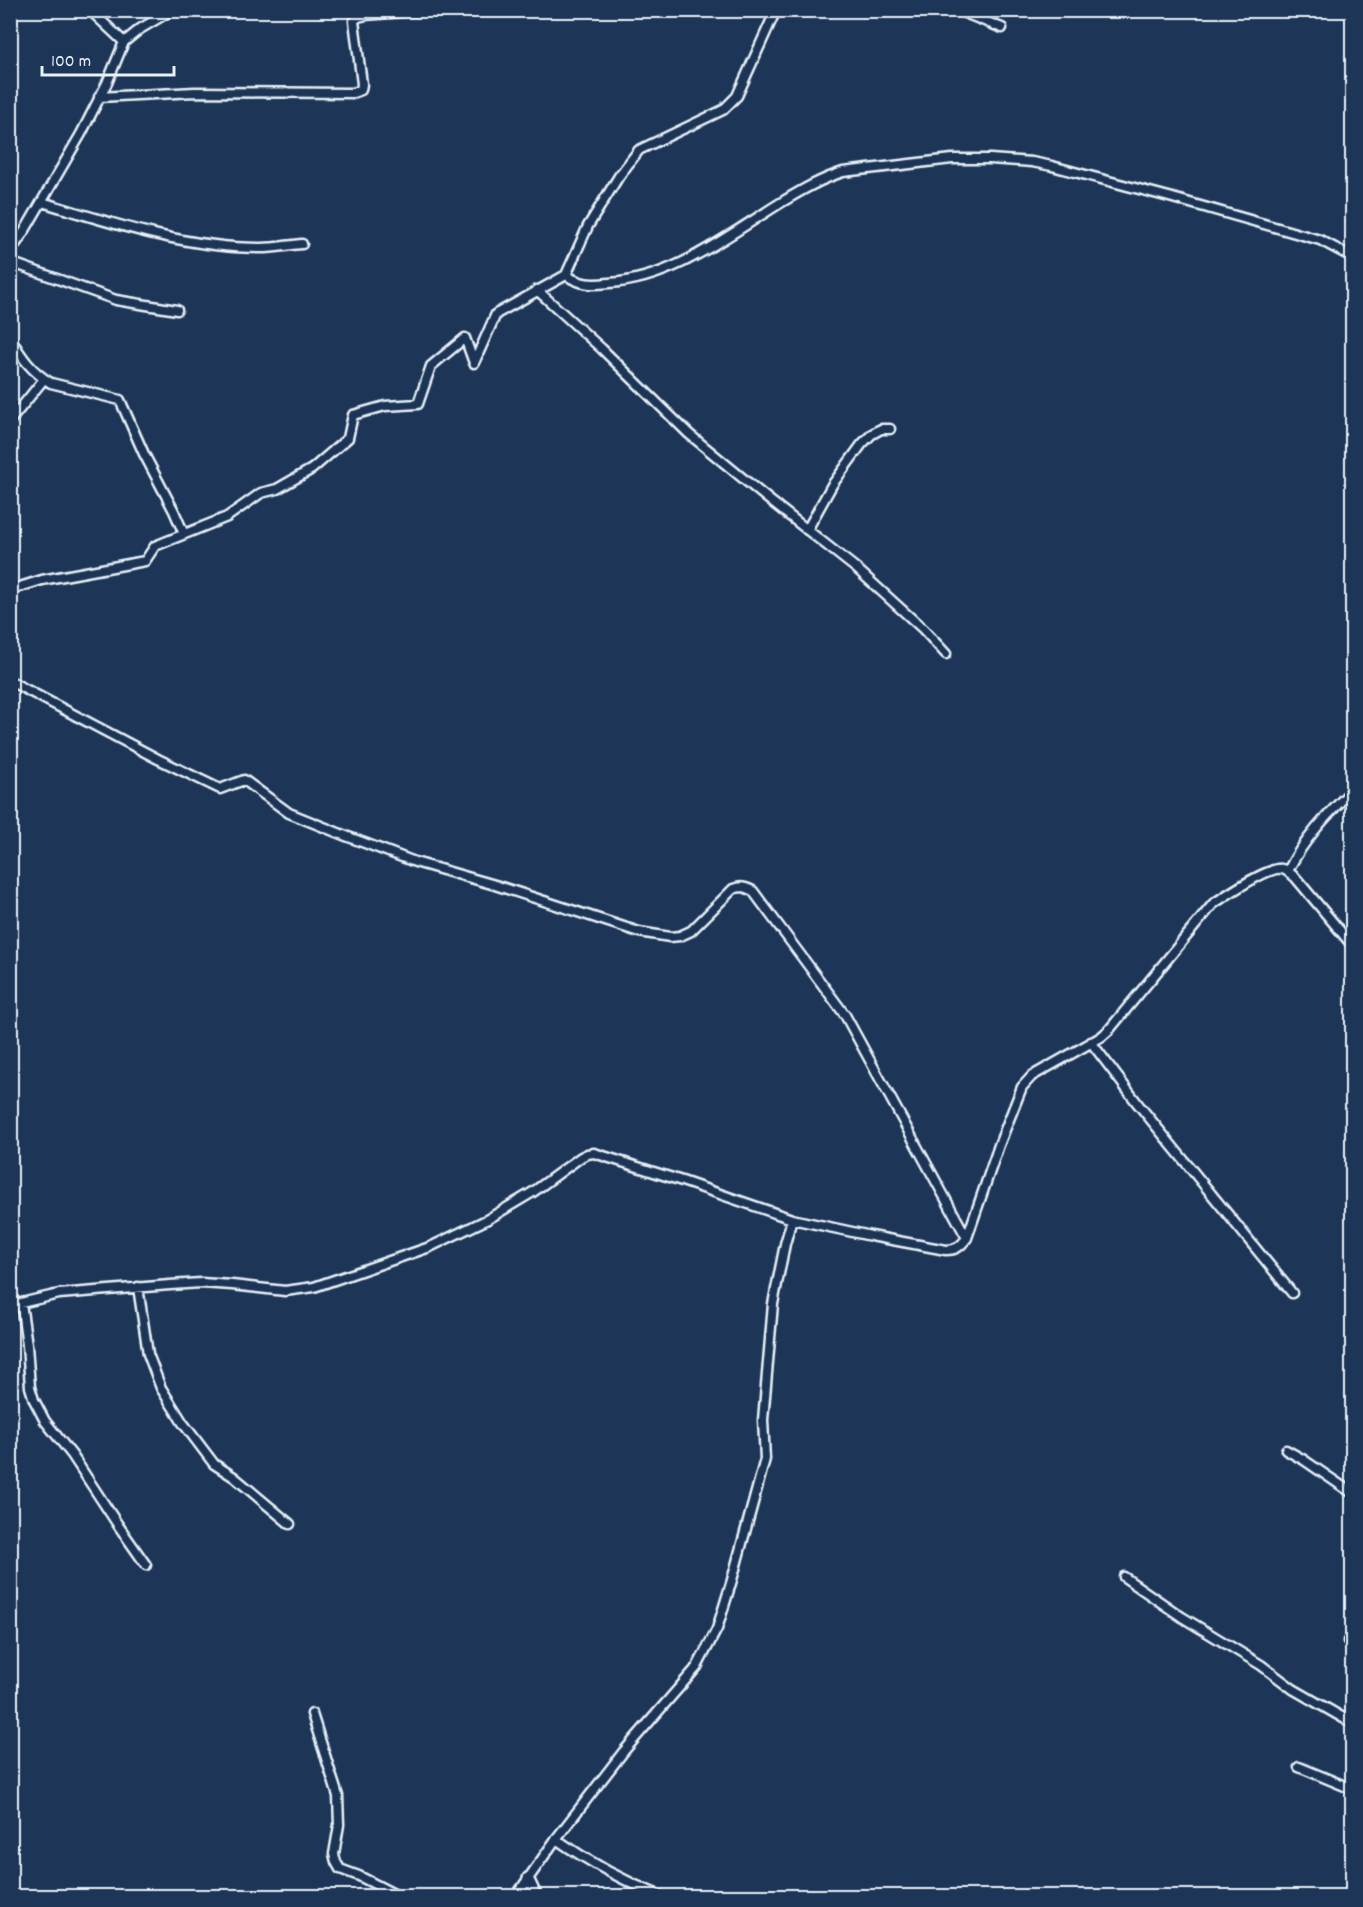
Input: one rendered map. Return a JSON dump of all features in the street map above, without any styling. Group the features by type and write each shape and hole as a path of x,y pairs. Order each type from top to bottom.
{"street":[{"path":"90,10 124,42"},
{"path":"10,252 81,134 124,42 140,29 172,10"},
{"path":"99,97 195,92 352,93 361,90 362,84 354,21 366,15 429,10"},
{"path":"10,590 42,580 146,561 155,546 226,517 261,493 277,489 312,470 348,438 352,415 385,406 418,404 431,366 465,338 474,363 496,314 566,275 588,226 619,176 639,150 723,110 737,96 776,10"},
{"path":"957,10 1002,28"},
{"path":"566,275 578,282 598,284 618,283 650,276 691,258 794,195 830,176 843,172 952,159 990,159 1052,166 1320,240 1353,257"},
{"path":"42,202 123,226 190,242 263,248 302,244"},
{"path":"10,262 116,300 177,310"},
{"path":"537,290 603,349 689,434 857,569 923,629 946,654"},
{"path":"10,338 24,361 51,383 120,400 184,534"},
{"path":"10,421 44,379"},
{"path":"807,530 832,485 862,444 881,429 890,429"},
{"path":"10,681 220,789 244,780 289,813 346,836 415,862 495,885 639,932 670,937 680,936 691,931 733,890 746,887 753,891 845,1015 967,1238"},
{"path":"1288,871 1296,855 1310,837 1331,811 1353,790"},
{"path":"10,1304 59,1293 201,1283 285,1292 314,1287 337,1281 430,1247 488,1219 533,1192 587,1154 594,1153 792,1219 871,1236 955,1250 967,1238 999,1144 1022,1087 1032,1076 1109,1030 1213,904 1230,892 1272,870 1281,868 1288,871 1353,945"},
{"path":"1091,1042 1138,1104 1292,1293"},
{"path":"516,1896 556,1839 624,1751 697,1667 717,1629 765,1459 763,1420 772,1316 785,1244 792,1219"},
{"path":"138,1287 148,1354 161,1388 183,1424 214,1464 234,1477 290,1524"},
{"path":"21,1303 30,1387 34,1400 45,1421 72,1455 146,1565"},
{"path":"1286,1450 1353,1493"},
{"path":"1124,1577 1182,1617 1261,1665 1293,1689 1353,1723"},
{"path":"312,1714 338,1796 339,1825 334,1854 336,1862 340,1869 398,1896"},
{"path":"1299,1767 1353,1790"},
{"path":"556,1839 628,1883 662,1896"},
{"path":"528,1877 537,1896"}]}
